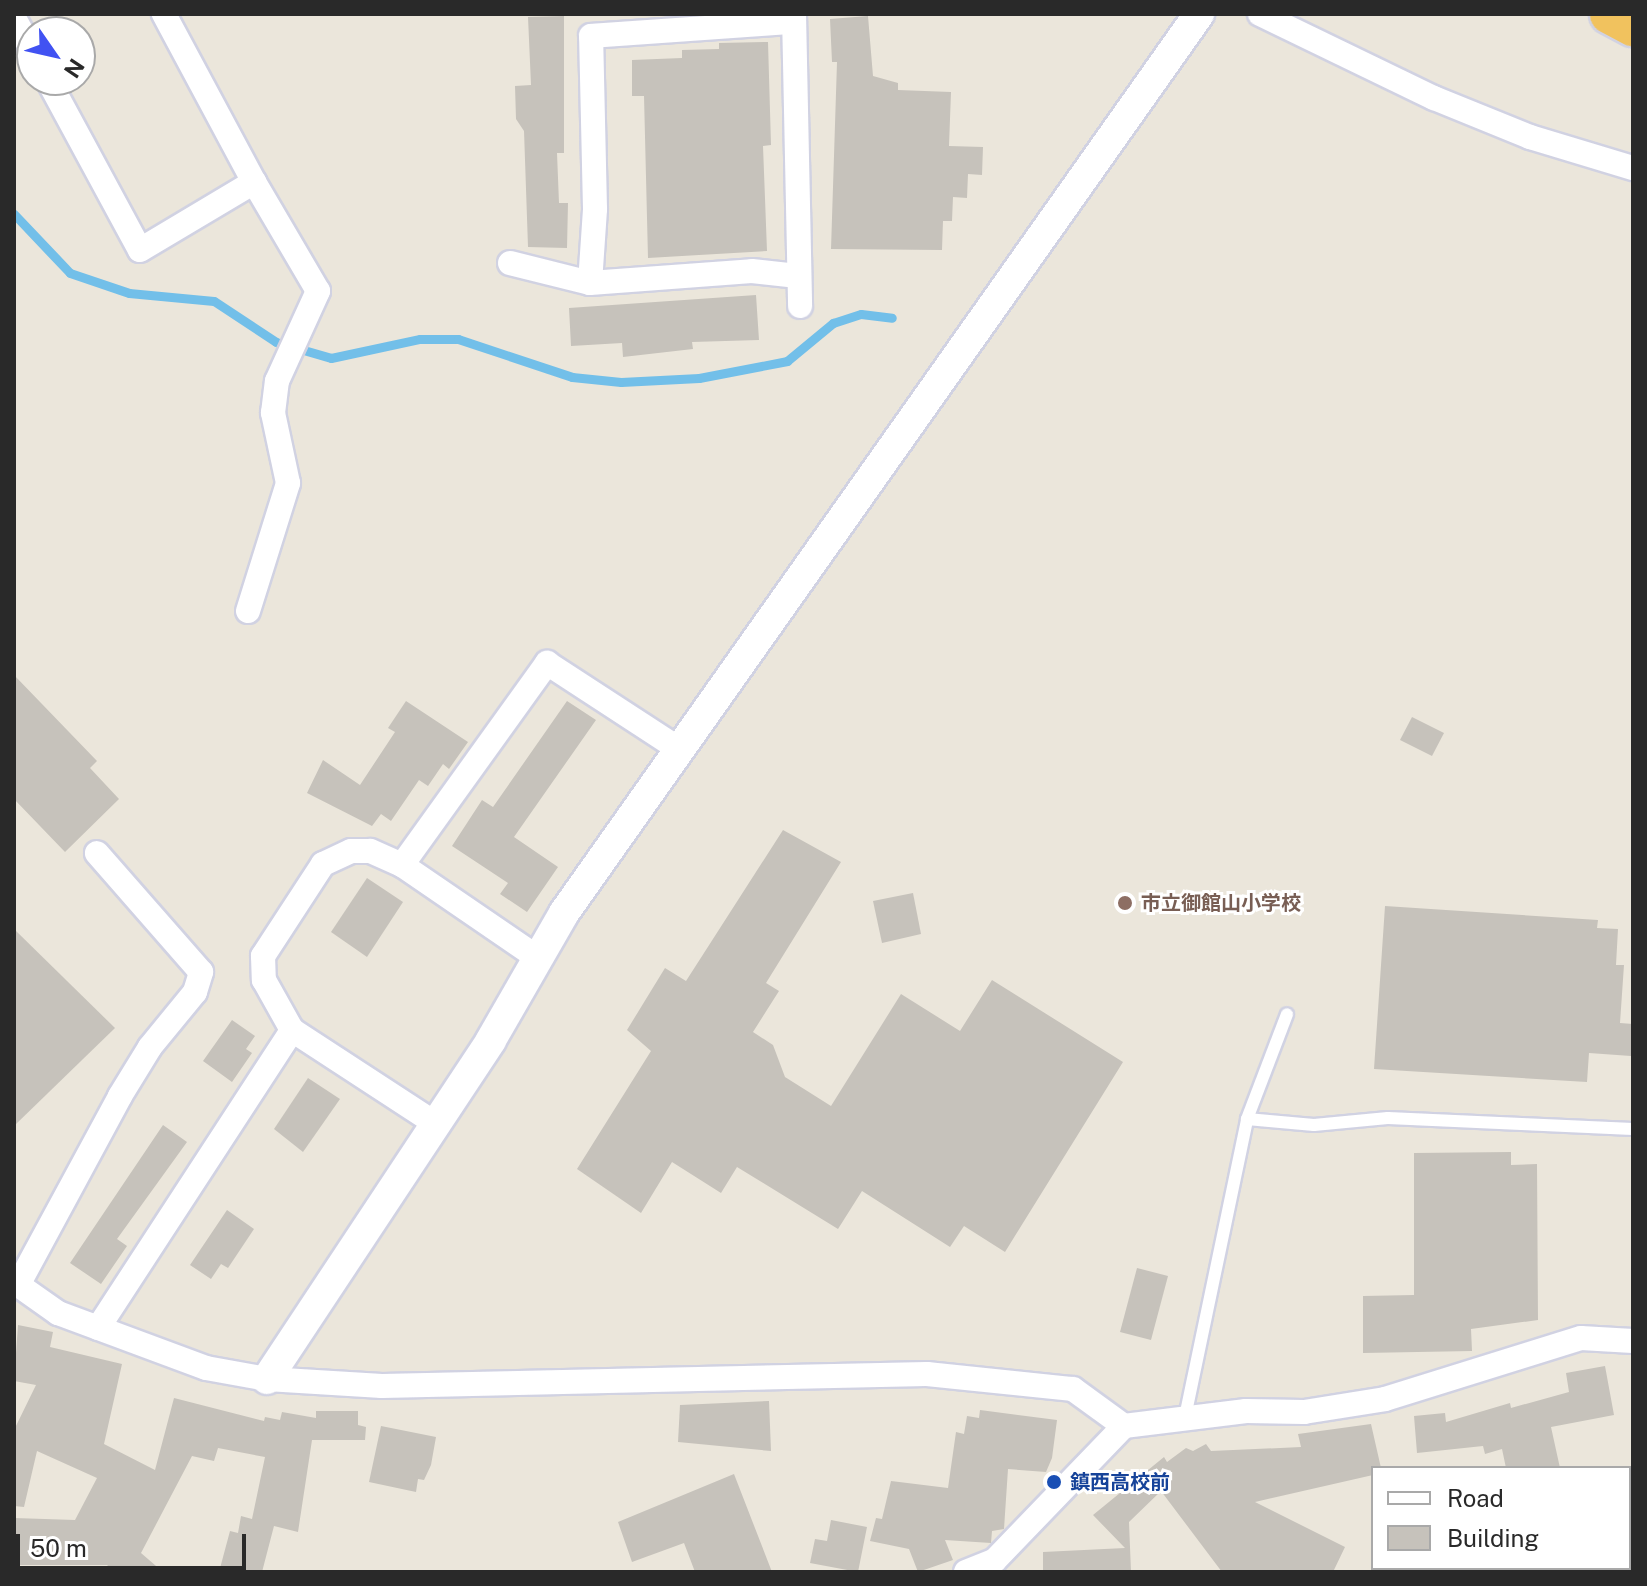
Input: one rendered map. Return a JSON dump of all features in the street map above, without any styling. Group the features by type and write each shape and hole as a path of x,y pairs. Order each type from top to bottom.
{"highway":[{"path":"1610,14 1633,26"}],"street":[{"path":"164,14 254,182 318,291 284,366 273,413 288,483 248,611"},
{"path":"267,1379 436,1124 538,958 679,749 1199,14"},
{"path":"1260,14 1461,109 1530,137 1633,168"},
{"path":"590,283 595,209 591,36 702,21 793,18 800,306"},
{"path":"57,96 140,250 254,182"},
{"path":"510,263 590,283 752,271 798,276"},
{"path":"402,865 547,663 679,749"},
{"path":"436,1124 292,1030 273,1004 263,956 323,864 351,851 370,851 402,865 538,958"},
{"path":"97,853 201,972 195,992 150,1047 120,1096 16,1283 58,1313 206,1368 267,1379 382,1386 927,1374 1073,1389 1124,1426"},
{"path":"98,1328 292,1030"},
{"path":"966,1572 995,1560 1124,1426 1185,1417 1304,1412 1385,1399 1581,1338 1633,1341"}],"lane":[{"path":"1185,1417 1247,1119 1287,1014"},
{"path":"1247,1119 1314,1125 1388,1118 1633,1129"}],"building":[{"path":"564,16 564,153 557,153 559,203 568,203 567,248 528,247 524,131 516,119 515,86 531,85 528,17"},
{"path":"868,16 873,76 898,83 898,90 951,92 949,146 983,147 982,175 968,174 967,198 953,197 952,221 943,221 942,250 831,249 837,62 832,62 830,19"},
{"path":"768,42 771,145 763,146 767,251 648,258 644,96 632,96 632,60 682,58 682,50 719,49 719,43"},
{"path":"756,295 759,340 692,342 693,349 623,357 622,343 571,346 569,308"},
{"path":"14,675 97,761 90,768 119,799 65,852 14,799"},
{"path":"406,701 468,742 449,769 443,764 428,786 419,780 391,821 381,814 372,826 307,793 323,760 360,785 395,732 388,728"},
{"path":"567,701 596,720 514,837 558,867 527,912 500,894 508,883 452,846 482,800 493,807"},
{"path":"1412,717 1444,733 1432,756 1400,740"},
{"path":"783,830 841,862 766,983 779,991 753,1032 773,1045 785,1077 831,1106 901,994 960,1031 992,980 1123,1062 1005,1252 964,1226 950,1247 862,1191 838,1229 737,1167 721,1193 672,1162 641,1213 577,1169 651,1051 627,1030 665,968 686,981"},
{"path":"367,878 403,902 367,957 331,932"},
{"path":"913,893 921,934 882,943 873,901"},
{"path":"1385,906 1598,920 1597,928 1618,929 1616,965 1624,965 1620,1023 1633,1024 1631,1056 1589,1053 1587,1082 1374,1069"},
{"path":"14,929 115,1028 14,1126"},
{"path":"232,1020 255,1036 246,1049 252,1053 232,1082 203,1061"},
{"path":"308,1078 340,1099 303,1152 274,1129"},
{"path":"163,1125 187,1142 117,1239 127,1246 101,1284 70,1263"},
{"path":"1511,1152 1511,1165 1537,1164 1538,1320 1471,1329 1472,1351 1363,1353 1363,1296 1414,1295 1414,1153"},
{"path":"227,1210 254,1229 228,1268 221,1264 211,1279 190,1265"},
{"path":"1137,1268 1168,1276 1151,1340 1120,1332"},
{"path":"18,1325 53,1332 50,1347 122,1364 104,1444 155,1470 174,1398 264,1421 265,1417 280,1420 282,1412 316,1418 316,1411 358,1411 358,1425 366,1427 365,1440 312,1440 298,1532 274,1526 262,1572 219,1572 230,1531 238,1533 241,1516 252,1519 265,1457 218,1448 214,1461 192,1456 141,1553 163,1572 101,1572 108,1565 14,1565 14,1518 75,1520 97,1478 37,1451 24,1507 14,1506 14,1430 36,1385 14,1381"},
{"path":"1605,1366 1614,1415 1551,1427 1560,1466 1506,1466 1502,1449 1485,1454 1483,1446 1417,1453 1414,1416 1445,1413 1446,1422 1510,1403 1511,1408 1569,1392 1566,1373"},
{"path":"769,1401 771,1451 678,1442 680,1405"},
{"path":"980,1410 1057,1420 1052,1458 1046,1472 1008,1469 1004,1529 992,1531 991,1543 945,1540 953,1560 918,1572 909,1549 870,1541 876,1518 882,1519 891,1481 948,1488 956,1432 964,1434 967,1416 979,1418"},
{"path":"1371,1424 1381,1466 1371,1466 1371,1475 1255,1502 1345,1547 1333,1572 1222,1572 1161,1491 1129,1522 1131,1572 1043,1572 1043,1552 1125,1548 1093,1515 1164,1457 1167,1462 1186,1448 1193,1451 1206,1444 1211,1451 1301,1447 1298,1434"},
{"path":"381,1426 436,1437 431,1465 424,1480 418,1479 416,1492 369,1482"},
{"path":"734,1474 772,1572 695,1572 684,1543 632,1562 618,1522"},
{"path":"831,1520 867,1527 858,1572 810,1563 815,1539 827,1541"}],"waterway":[{"path":"14,214 70,273 129,293 214,301 276,342 331,358 420,339 458,339 572,377 621,382 699,378 787,361 833,323 861,314 892,318"}],"place":[{"name":"市立御館山小学校","path":"1125,903"},
{"name":"鎮西高校前","path":"1054,1482"}]}
